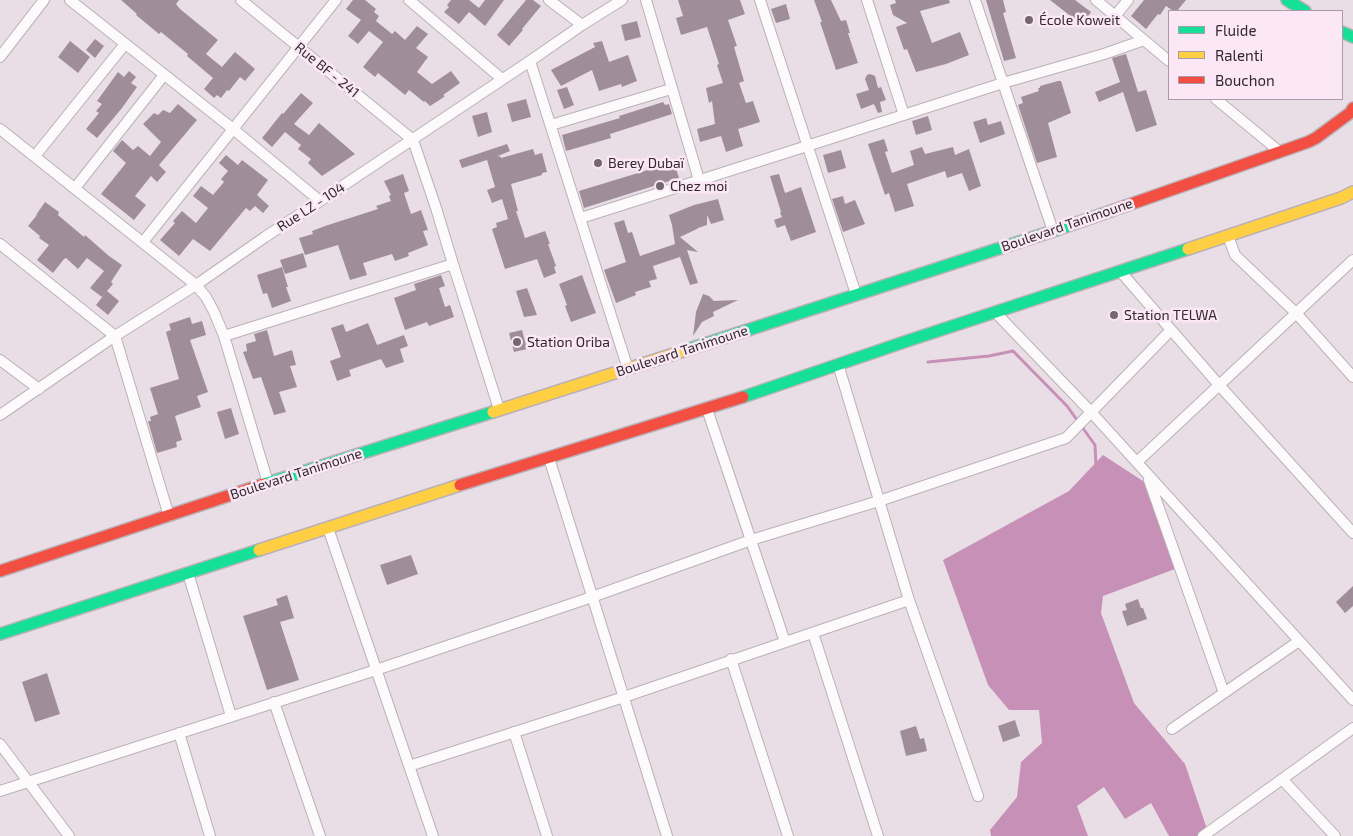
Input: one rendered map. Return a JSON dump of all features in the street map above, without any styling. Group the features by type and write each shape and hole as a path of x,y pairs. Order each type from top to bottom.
{"main road":[{"path":"1287,0 1302,10"},
{"name":"Boulevard Tanimoune","path":"0,571 268,483 1053,232 1316,138 1350,113 1353,108"},
{"path":"0,634 707,408 1228,236 1341,198 1353,192"}],"street":[{"path":"0,57 44,0"},
{"path":"70,0 233,129 320,202"},
{"name":"Rue BF - 241","path":"241,0 413,140"},
{"path":"143,242 336,0"},
{"path":"409,0 502,79"},
{"path":"550,0 582,25"},
{"name":"Rue LZ - 104","path":"0,415 115,336 413,140 610,4 622,0"},
{"path":"646,0 699,180"},
{"path":"760,0 856,294"},
{"path":"867,0 904,115"},
{"path":"975,0 1053,232"},
{"path":"1096,0 1168,60"},
{"path":"1115,16 1128,0"},
{"path":"1346,34 1353,25"},
{"path":"581,218 1003,83 1104,54 1144,40"},
{"path":"35,156 125,44"},
{"path":"530,61 628,369"},
{"path":"75,188 164,75"},
{"path":"550,125 671,88"},
{"path":"1217,100 1280,152"},
{"path":"0,129 196,284 206,297 224,336 268,483"},
{"path":"413,140 499,409"},
{"path":"1228,236 1236,255 1296,313 1353,377"},
{"path":"0,244 115,336 169,516"},
{"path":"1137,462 1353,260"},
{"path":"224,336 453,264"},
{"path":"1120,272 1353,533"},
{"path":"996,312 1091,412 1353,700"},
{"path":"0,791 376,670 592,597 751,540 1066,438 1171,330"},
{"path":"0,360 39,389"},
{"path":"838,364 909,600 978,796"},
{"path":"707,408 785,642"},
{"path":"549,458 667,836"},
{"path":"1147,474 1224,693"},
{"path":"328,528 433,836"},
{"path":"188,573 231,716"},
{"path":"409,766 624,697 909,600"},
{"path":"813,633 878,836"},
{"path":"1172,729 1299,641"},
{"path":"731,660 788,836"},
{"path":"274,702 320,836"},
{"path":"1203,836 1353,728"},
{"path":"514,732 547,836"},
{"path":"179,733 210,836"},
{"path":"0,744 70,836"},
{"path":"1282,779 1335,836"}],"shaded area":[{"path":"1103,455 1149,485 1175,569 1103,596 1101,613 1134,703 1185,764 1208,836 1169,836 1151,803 1125,819 1104,787 1077,806 1088,836 991,836 990,830 1017,797 1021,762 1042,743 1039,710 1009,710 988,685 943,560 1069,491"}],"building":[{"path":"121,0 179,0 176,4 180,9 218,40 206,54 222,67 235,52 255,69 245,81 240,77 221,98 217,95 214,98 204,89 213,78 187,56 188,54 161,32 159,34"},
{"path":"353,0 365,0 376,9 374,12 379,16 376,21 392,34 395,31 405,40 417,26 428,34 416,48 428,57 417,72 432,84 451,71 460,83 430,106 409,90 405,95 378,73 375,77 363,67 383,42 369,31 358,44 348,36 361,20 346,9"},
{"path":"451,0 469,0 479,8 485,0 504,0 485,26 469,12 459,24 444,12 449,7 447,5"},
{"path":"526,0 533,0 541,6 509,46 497,35"},
{"path":"678,0 740,0 745,14 728,20 737,46 734,47 744,81 739,83 746,103 753,101 760,122 738,129 743,146 726,152 721,136 700,142 697,129 715,124 712,101 709,103 706,88 723,83 707,27 681,35 676,18 683,16"},
{"path":"814,0 831,0 841,21 846,20 850,33 848,33 858,63 836,70"},
{"path":"895,0 949,0 950,3 920,11 932,43 960,32 969,55 946,64 916,72 907,49 904,50 896,27 907,23 893,15 890,5 896,3"},
{"path":"986,0 1003,0 1006,12 1003,13 1016,58 1004,61"},
{"path":"1050,0 1075,0 1091,12 1082,25"},
{"path":"1144,0 1186,0 1178,10 1172,10 1166,6 1146,29 1131,16"},
{"path":"786,4 790,19 776,23 771,9"},
{"path":"637,21 641,37 625,41 621,25"},
{"path":"95,39 104,46 95,58 86,50"},
{"path":"70,41 90,57 78,73 58,57"},
{"path":"602,41 609,62 628,55 637,81 622,87 621,84 599,91 592,70 561,86 551,70 595,47 593,43"},
{"path":"1126,54 1138,92 1146,90 1157,125 1136,132 1123,92 1099,102 1095,92 1120,82 1112,58"},
{"path":"129,71 136,77 131,83 137,87 97,138 86,129 99,113 96,111 102,104 97,101 118,72 124,77"},
{"path":"870,74 875,76 878,88 881,87 886,100 880,102 882,112 878,113 874,104 861,109 856,94 869,90 865,79"},
{"path":"1061,81 1071,113 1048,123 1057,157 1037,163 1018,105 1023,103 1021,97 1039,91 1038,88 1040,86"},
{"path":"567,87 574,105 564,109 557,90"},
{"path":"301,93 313,103 294,124 309,135 319,123 355,154 322,176 308,163 311,159 298,149 301,145 285,132 272,147 262,138"},
{"path":"526,99 531,117 512,122 507,104"},
{"path":"663,102 665,105 669,104 672,114 610,134 611,138 566,151 562,135 620,118 619,116"},
{"path":"178,104 197,120 159,165 166,172 157,182 151,176 135,196 146,205 134,220 101,194 126,163 113,151 122,140 133,150 138,146 150,156 161,142 143,124 154,113 158,115 163,110 170,113"},
{"path":"487,112 492,132 478,137 472,116"},
{"path":"928,116 932,130 916,135 912,121"},
{"path":"986,118 988,125 1001,121 1005,134 980,143 973,122"},
{"path":"884,139 888,151 885,152 892,173 914,165 910,151 922,147 925,154 953,147 955,155 969,149 981,186 969,191 962,173 947,178 945,171 907,184 914,206 895,212 889,193 885,195 868,144"},
{"path":"507,144 510,151 498,156 498,157 500,156 501,158 533,149 535,155 542,153 547,172 511,184 518,211 516,211 525,238 545,231 550,244 548,244 556,266 554,267 556,273 544,278 537,259 505,269 492,229 497,227 496,223 508,219 502,199 492,203 487,190 495,187 487,160 462,168 459,160"},
{"path":"841,150 846,168 828,173 823,155"},
{"path":"226,155 238,165 242,160 268,180 257,195 269,206 263,213 255,206 250,211 246,208 210,251 193,239 179,256 160,240 175,223 173,221 182,211 196,223 208,208 193,196 201,186 213,195 224,182 221,179 228,171 219,163"},
{"path":"674,162 679,178 584,208 579,191"},
{"path":"403,174 409,191 404,193 411,214 421,210 428,230 423,231 428,245 408,253 409,256 395,261 392,254 363,263 367,275 350,280 338,245 305,255 299,238 313,234 312,231 325,226 378,209 376,206 391,201 389,196 391,195 384,181"},
{"path":"779,174 785,193 801,187 816,232 791,241 785,225 777,228 774,220 782,217 770,176"},
{"path":"843,196 845,204 855,200 865,224 843,232 832,199"},
{"path":"718,199 724,220 711,224 707,215 707,225 680,237 698,252 687,250 698,283 690,285 680,257 653,266 657,279 649,281 651,287 635,292 636,295 616,303 604,270 626,262 614,223 624,220 628,233 632,232 640,256 675,244 669,215 694,205"},
{"path":"45,202 59,212 58,215 84,237 85,235 122,265 111,282 113,284 102,297 90,288 104,271 87,258 78,269 66,258 53,273 37,260 49,245 39,238 40,236 28,226"},
{"path":"303,253 307,267 285,274 280,260"},
{"path":"282,267 291,301 272,308 267,293 263,294 257,275"},
{"path":"441,275 445,286 439,288 445,307 450,305 454,317 429,326 427,322 405,330 394,298 416,290 414,284"},
{"path":"582,275 596,313 571,322 559,284"},
{"path":"527,288 537,315 524,317 516,291"},
{"path":"107,291 119,301 108,315 96,305"},
{"path":"703,294 709,296 714,301 738,300 713,312 714,316 702,322 693,336 696,312"},
{"path":"190,317 192,324 202,321 206,335 190,340 208,392 197,396 201,407 175,416 182,440 176,442 177,447 157,453 148,421 151,421 150,417 158,414 150,388 179,379 166,332 171,330 169,324"},
{"path":"368,323 377,345 404,335 408,346 400,349 404,362 386,368 381,359 349,370 351,376 337,381 330,361 341,357 331,328 343,324 346,332"},
{"path":"267,330 274,356 292,350 296,365 290,366 297,387 279,392 286,412 274,415 261,377 253,379 243,352 247,351 246,344 256,341 254,334"},
{"path":"522,330 527,349 514,352 509,333"},
{"path":"231,408 239,434 225,439 217,412"},
{"path":"411,555 418,574 387,585 380,565"},
{"path":"1353,586 1353,606 1345,613 1336,602"},
{"path":"287,595 294,618 280,622 299,680 267,690 243,616 278,605 276,599"},
{"path":"1138,599 1147,619 1127,626 1122,611 1127,610 1125,604"},
{"path":"47,673 60,714 35,722 22,682"},
{"path":"1015,720 1020,736 1003,742 998,726"},
{"path":"916,726 920,739 924,738 927,751 906,756 900,731"}],"waterway":[{"path":"928,362 989,356 1013,351 1067,406 1095,445 1096,466"}],"traffic: fast":[{"path":"1287,0 1303,10"},
{"path":"1343,32 1353,37"},
{"path":"683,351 1111,211"},
{"path":"743,397 1188,249"},
{"path":"264,484 493,412"},
{"path":"0,634 259,550"}],"traffic: slow":[{"path":"1188,249 1341,198 1353,192"},
{"path":"493,412 683,351"},
{"path":"259,550 460,485"}],"traffic: jam":[{"path":"1111,211 1308,142 1350,113 1353,108"},
{"path":"460,485 743,397"},
{"path":"0,571 264,484"}],"place":[{"name":"École Koweit","path":"1029,20"},
{"name":"Berey Dubaï","path":"598,163"},
{"name":"Chez moi","path":"660,186"},
{"name":"Station TELWA","path":"1114,315"},
{"name":"Station Oriba","path":"517,342"}]}
